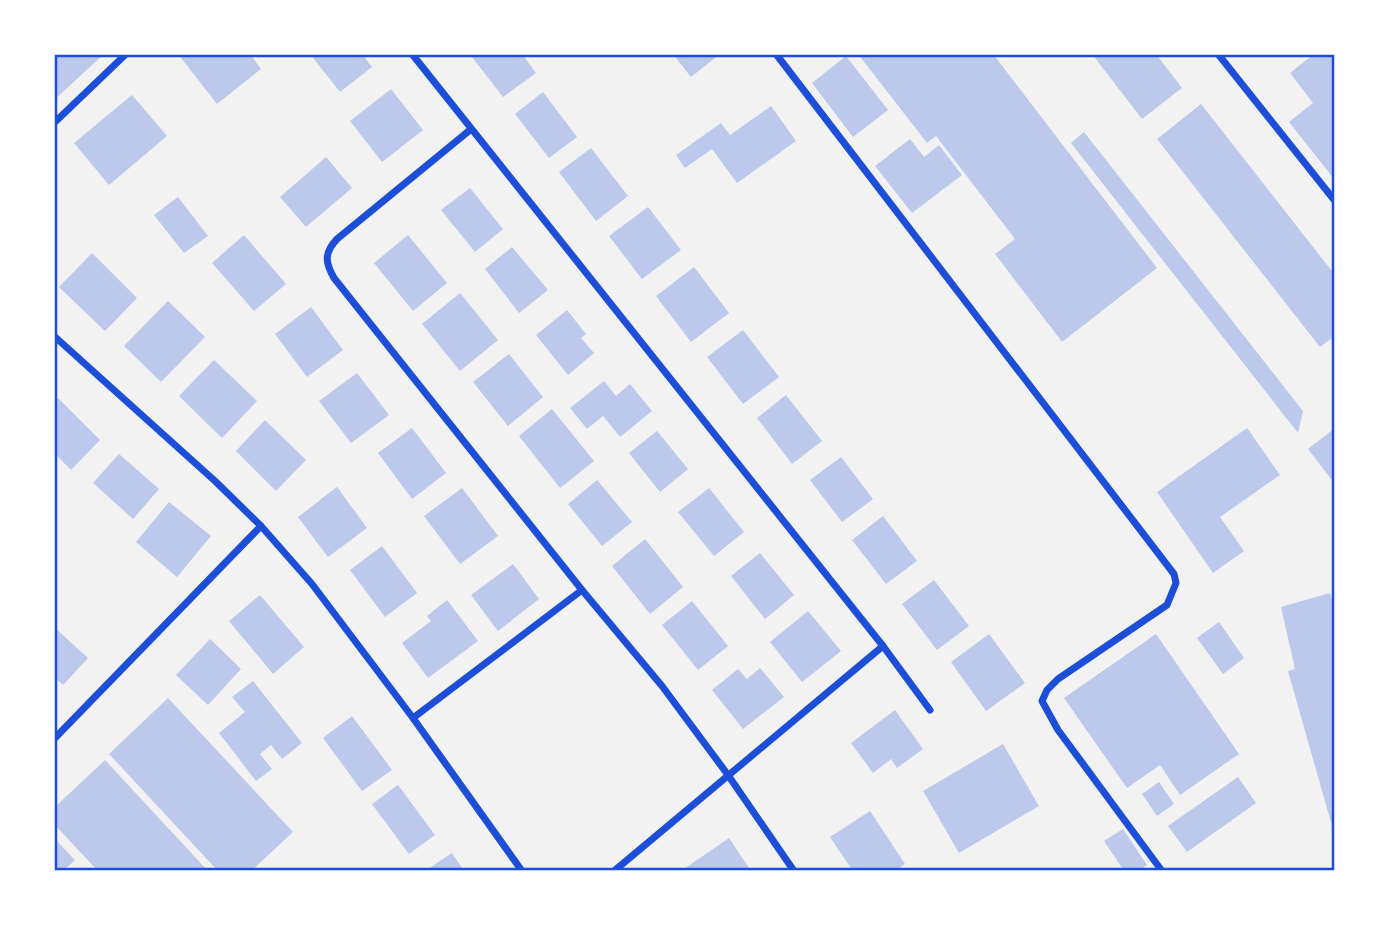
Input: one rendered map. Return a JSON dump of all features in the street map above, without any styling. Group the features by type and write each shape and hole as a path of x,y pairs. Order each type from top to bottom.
{"street":[{"path":"54,123 126,54"},
{"path":"412,54 883,646 930,710"},
{"path":"776,54 1174,574 1176,583 1167,605 1058,679 1047,690 1042,701 1058,730 1162,871"},
{"path":"1218,54 1335,201"},
{"path":"470,130 337,239 326,254 327,266 582,590 662,686 729,775 794,871"},
{"path":"54,336 215,481 261,526 312,584 413,718 522,871"},
{"path":"54,739 261,526"},
{"path":"413,718 582,590"},
{"path":"614,871 883,646"}],"building":[{"path":"54,54 104,54 54,100"},
{"path":"178,54 250,54 261,69 217,104"},
{"path":"310,54 362,54 372,67 340,92"},
{"path":"477,54 522,54 536,73 503,97 472,57"},
{"path":"673,54 720,54 691,77"},
{"path":"858,54 993,54 1157,268 1062,342 995,254 1015,239 936,136 927,143"},
{"path":"1092,54 1156,54 1182,88 1142,119"},
{"path":"1314,54 1335,54 1335,180 1289,122 1313,103 1290,73"},
{"path":"846,56 888,110 853,137 812,83"},
{"path":"391,89 423,130 382,162 350,121"},
{"path":"543,92 577,137 549,158 515,114"},
{"path":"132,95 167,136 109,185 74,143"},
{"path":"1201,104 1335,275 1335,336 1320,347 1157,139"},
{"path":"771,106 796,141 737,183 712,149 685,168 676,155 721,123 730,135"},
{"path":"1084,132 1303,411 1298,433 1071,143"},
{"path":"910,139 924,157 939,145 962,175 912,213 875,166"},
{"path":"591,148 628,196 596,221 559,172"},
{"path":"326,157 352,188 306,227 280,197"},
{"path":"470,188 503,229 475,252 441,210"},
{"path":"178,197 208,236 184,253 154,215"},
{"path":"648,207 681,250 642,279 609,236"},
{"path":"244,235 286,284 254,311 212,263"},
{"path":"408,235 447,283 413,311 374,263"},
{"path":"512,247 548,290 519,313 485,269"},
{"path":"92,253 137,298 105,331 59,287"},
{"path":"694,267 729,313 691,342 656,296"},
{"path":"460,293 498,340 460,371 422,324"},
{"path":"168,301 205,337 161,382 124,346"},
{"path":"311,307 343,350 307,377 275,334"},
{"path":"567,310 586,334 581,338 594,353 568,375 536,335"},
{"path":"743,330 779,377 743,404 707,357"},
{"path":"509,354 543,397 508,426 473,382"},
{"path":"214,360 257,401 222,438 179,396"},
{"path":"357,373 389,415 351,443 319,401"},
{"path":"604,381 616,396 630,384 652,411 620,437 603,416 587,429 570,408"},
{"path":"786,395 822,441 792,464 757,418"},
{"path":"58,398 100,440 71,470 54,453 54,403"},
{"path":"552,409 594,461 560,488 519,436"},
{"path":"265,420 306,460 276,491 236,451"},
{"path":"412,428 446,473 412,499 378,453"},
{"path":"1247,428 1280,475 1220,517 1244,551 1213,573 1157,492"},
{"path":"1335,428 1335,484 1308,449"},
{"path":"657,431 688,469 660,492 629,453"},
{"path":"119,454 159,489 133,519 93,483"},
{"path":"841,457 873,499 842,522 810,480"},
{"path":"597,480 632,522 602,546 568,504"},
{"path":"337,487 367,528 328,557 298,517"},
{"path":"462,488 498,536 460,564 424,516"},
{"path":"709,488 744,532 714,556 678,512"},
{"path":"169,502 211,536 177,577 136,542"},
{"path":"883,516 917,561 886,584 852,540"},
{"path":"645,539 683,587 650,614 612,566"},
{"path":"382,546 417,593 385,617 350,570"},
{"path":"760,553 794,595 765,619 731,576"},
{"path":"513,564 539,599 498,631 471,595"},
{"path":"934,580 969,626 937,650 902,604"},
{"path":"1330,593 1335,610 1334,833 1288,671 1295,669 1281,607"},
{"path":"260,595 304,647 273,674 229,621"},
{"path":"447,600 478,641 428,678 402,643 431,621 427,616"},
{"path":"692,601 728,646 698,670 662,625"},
{"path":"808,611 841,651 802,682 770,642"},
{"path":"1219,622 1244,658 1223,674 1197,638"},
{"path":"54,627 88,658 63,685 54,677"},
{"path":"989,634 1025,683 986,711 951,662"},
{"path":"1156,634 1239,754 1180,795 1160,765 1127,788 1064,698"},
{"path":"210,639 241,669 208,705 176,675"},
{"path":"760,668 784,697 743,729 712,690 738,669 747,679"},
{"path":"253,681 302,743 282,759 271,745 260,754 272,769 256,781 219,733 245,712 232,697"},
{"path":"168,698 293,832 251,871 218,871 109,754"},
{"path":"895,710 923,749 897,768 891,759 873,773 851,743"},
{"path":"352,716 392,770 362,791 323,738"},
{"path":"1003,744 1039,806 959,853 923,791"},
{"path":"105,760 208,871 98,871 54,824 54,808"},
{"path":"1238,777 1256,803 1187,852 1168,826"},
{"path":"1159,782 1174,804 1157,816 1142,794"},
{"path":"398,785 435,835 409,854 372,804"},
{"path":"870,811 905,864 895,871 853,871 830,837"},
{"path":"1123,829 1147,865 1138,871 1124,871 1104,841"},
{"path":"54,838 75,860 63,871 54,871"},
{"path":"729,838 751,871 681,871"},
{"path":"452,853 464,871 425,871"}]}
